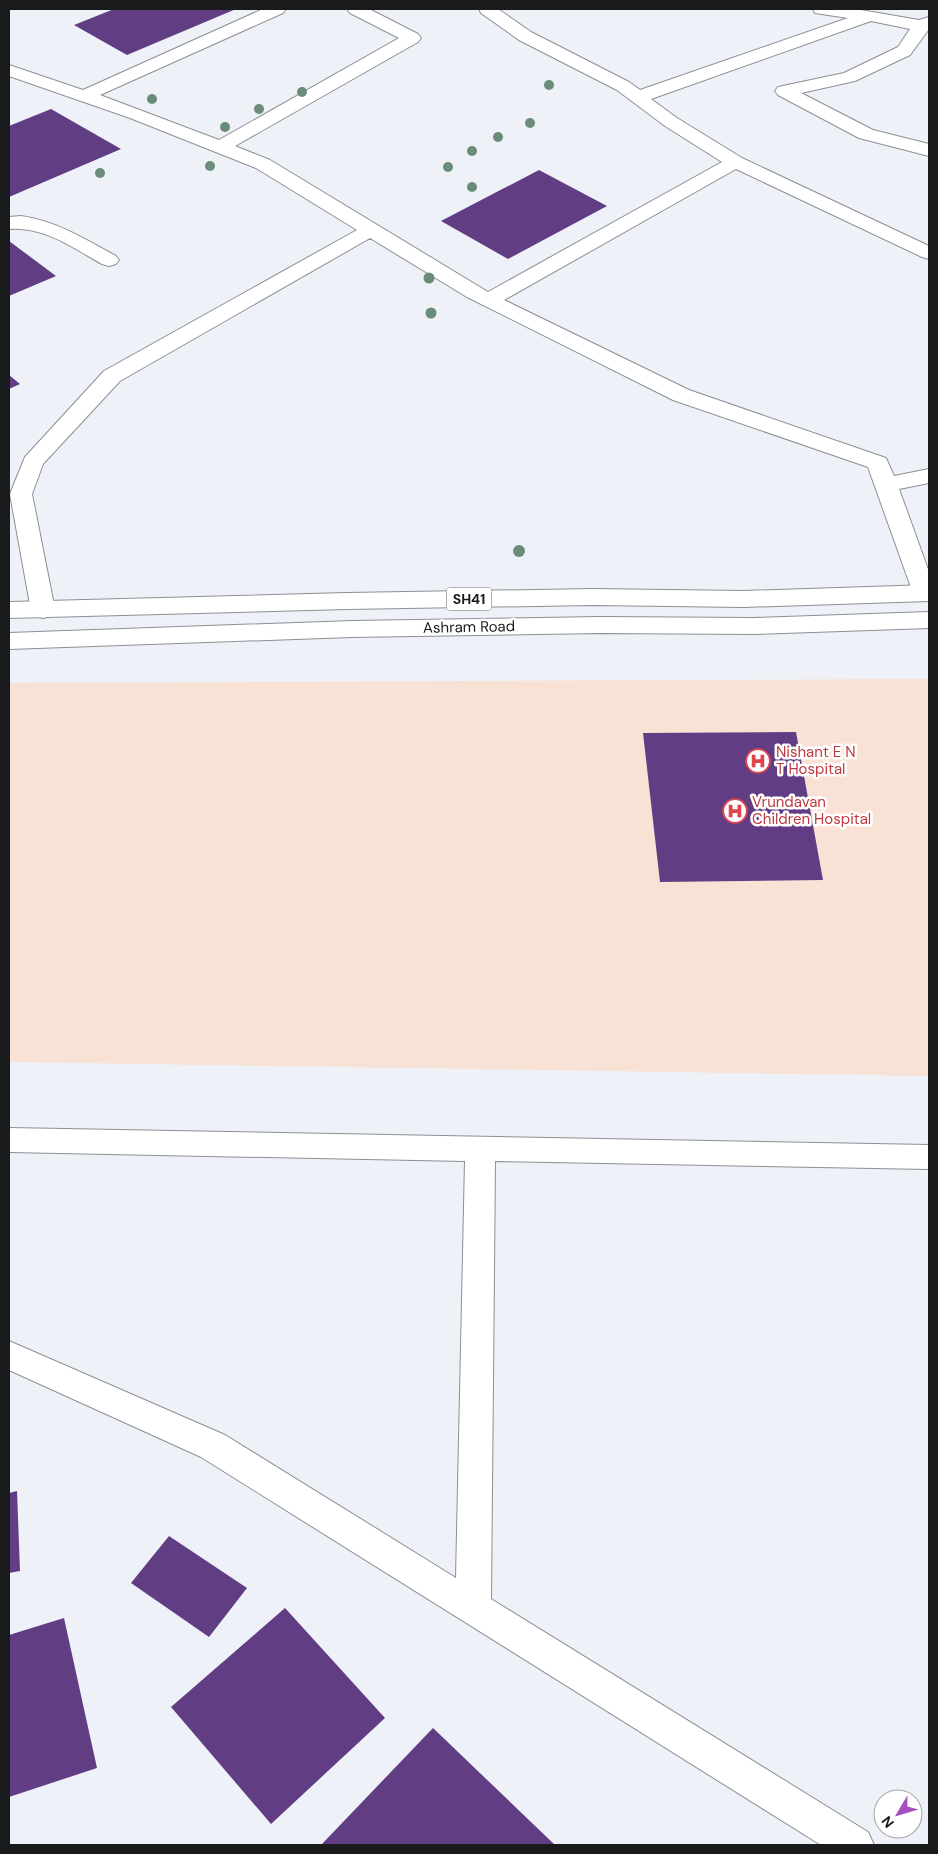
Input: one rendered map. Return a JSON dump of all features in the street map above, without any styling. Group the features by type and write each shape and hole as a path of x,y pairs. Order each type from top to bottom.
{"street":[{"path":"84,96 277,9"},
{"path":"220,147 412,38 356,9"},
{"path":"487,9 525,36 623,86 671,122 735,162 929,253"},
{"path":"821,9 925,24 904,51 849,77 784,91 866,134 929,150"},
{"path":"639,98 870,16"},
{"path":"9,70 84,96 263,164 488,300 681,395 878,463 927,593"},
{"path":"488,300 735,162"},
{"path":"9,223 18,221 40,224 109,260"},
{"path":"43,610 21,494 33,462 112,376 370,230"},
{"path":"886,485 929,476"},
{"name":"Ashram Road","path":"9,610 357,600 593,597 744,599 927,593"},
{"name":"Ashram Road","path":"9,641 352,628 600,625 753,626 929,620"},
{"path":"9,1140 929,1157"},
{"path":"472,1608 480,1149"},
{"path":"9,1355 213,1446 855,1845"}],"shaded area":[{"path":"929,679 929,1076 9,1062 9,683"}],"building":[{"path":"114,9 236,9 127,55 74,25"},
{"path":"51,109 121,149 9,197 9,126"},
{"path":"539,170 607,206 508,259 441,221"},
{"path":"9,241 56,276 9,296"},
{"path":"9,375 20,384 9,389"},
{"path":"796,732 823,880 660,882 643,733"},
{"path":"17,1491 20,1571 9,1573 9,1493"},
{"path":"169,1536 247,1588 209,1637 131,1583"},
{"path":"285,1608 385,1718 271,1824 171,1707"},
{"path":"64,1618 97,1768 9,1797 9,1635"},
{"path":"433,1728 555,1845 321,1845"}],"place":[{"name":"Nishant E N T Hospital","path":"758,761"},
{"name":"Vrundavan Children Hospital","path":"735,811"}]}
